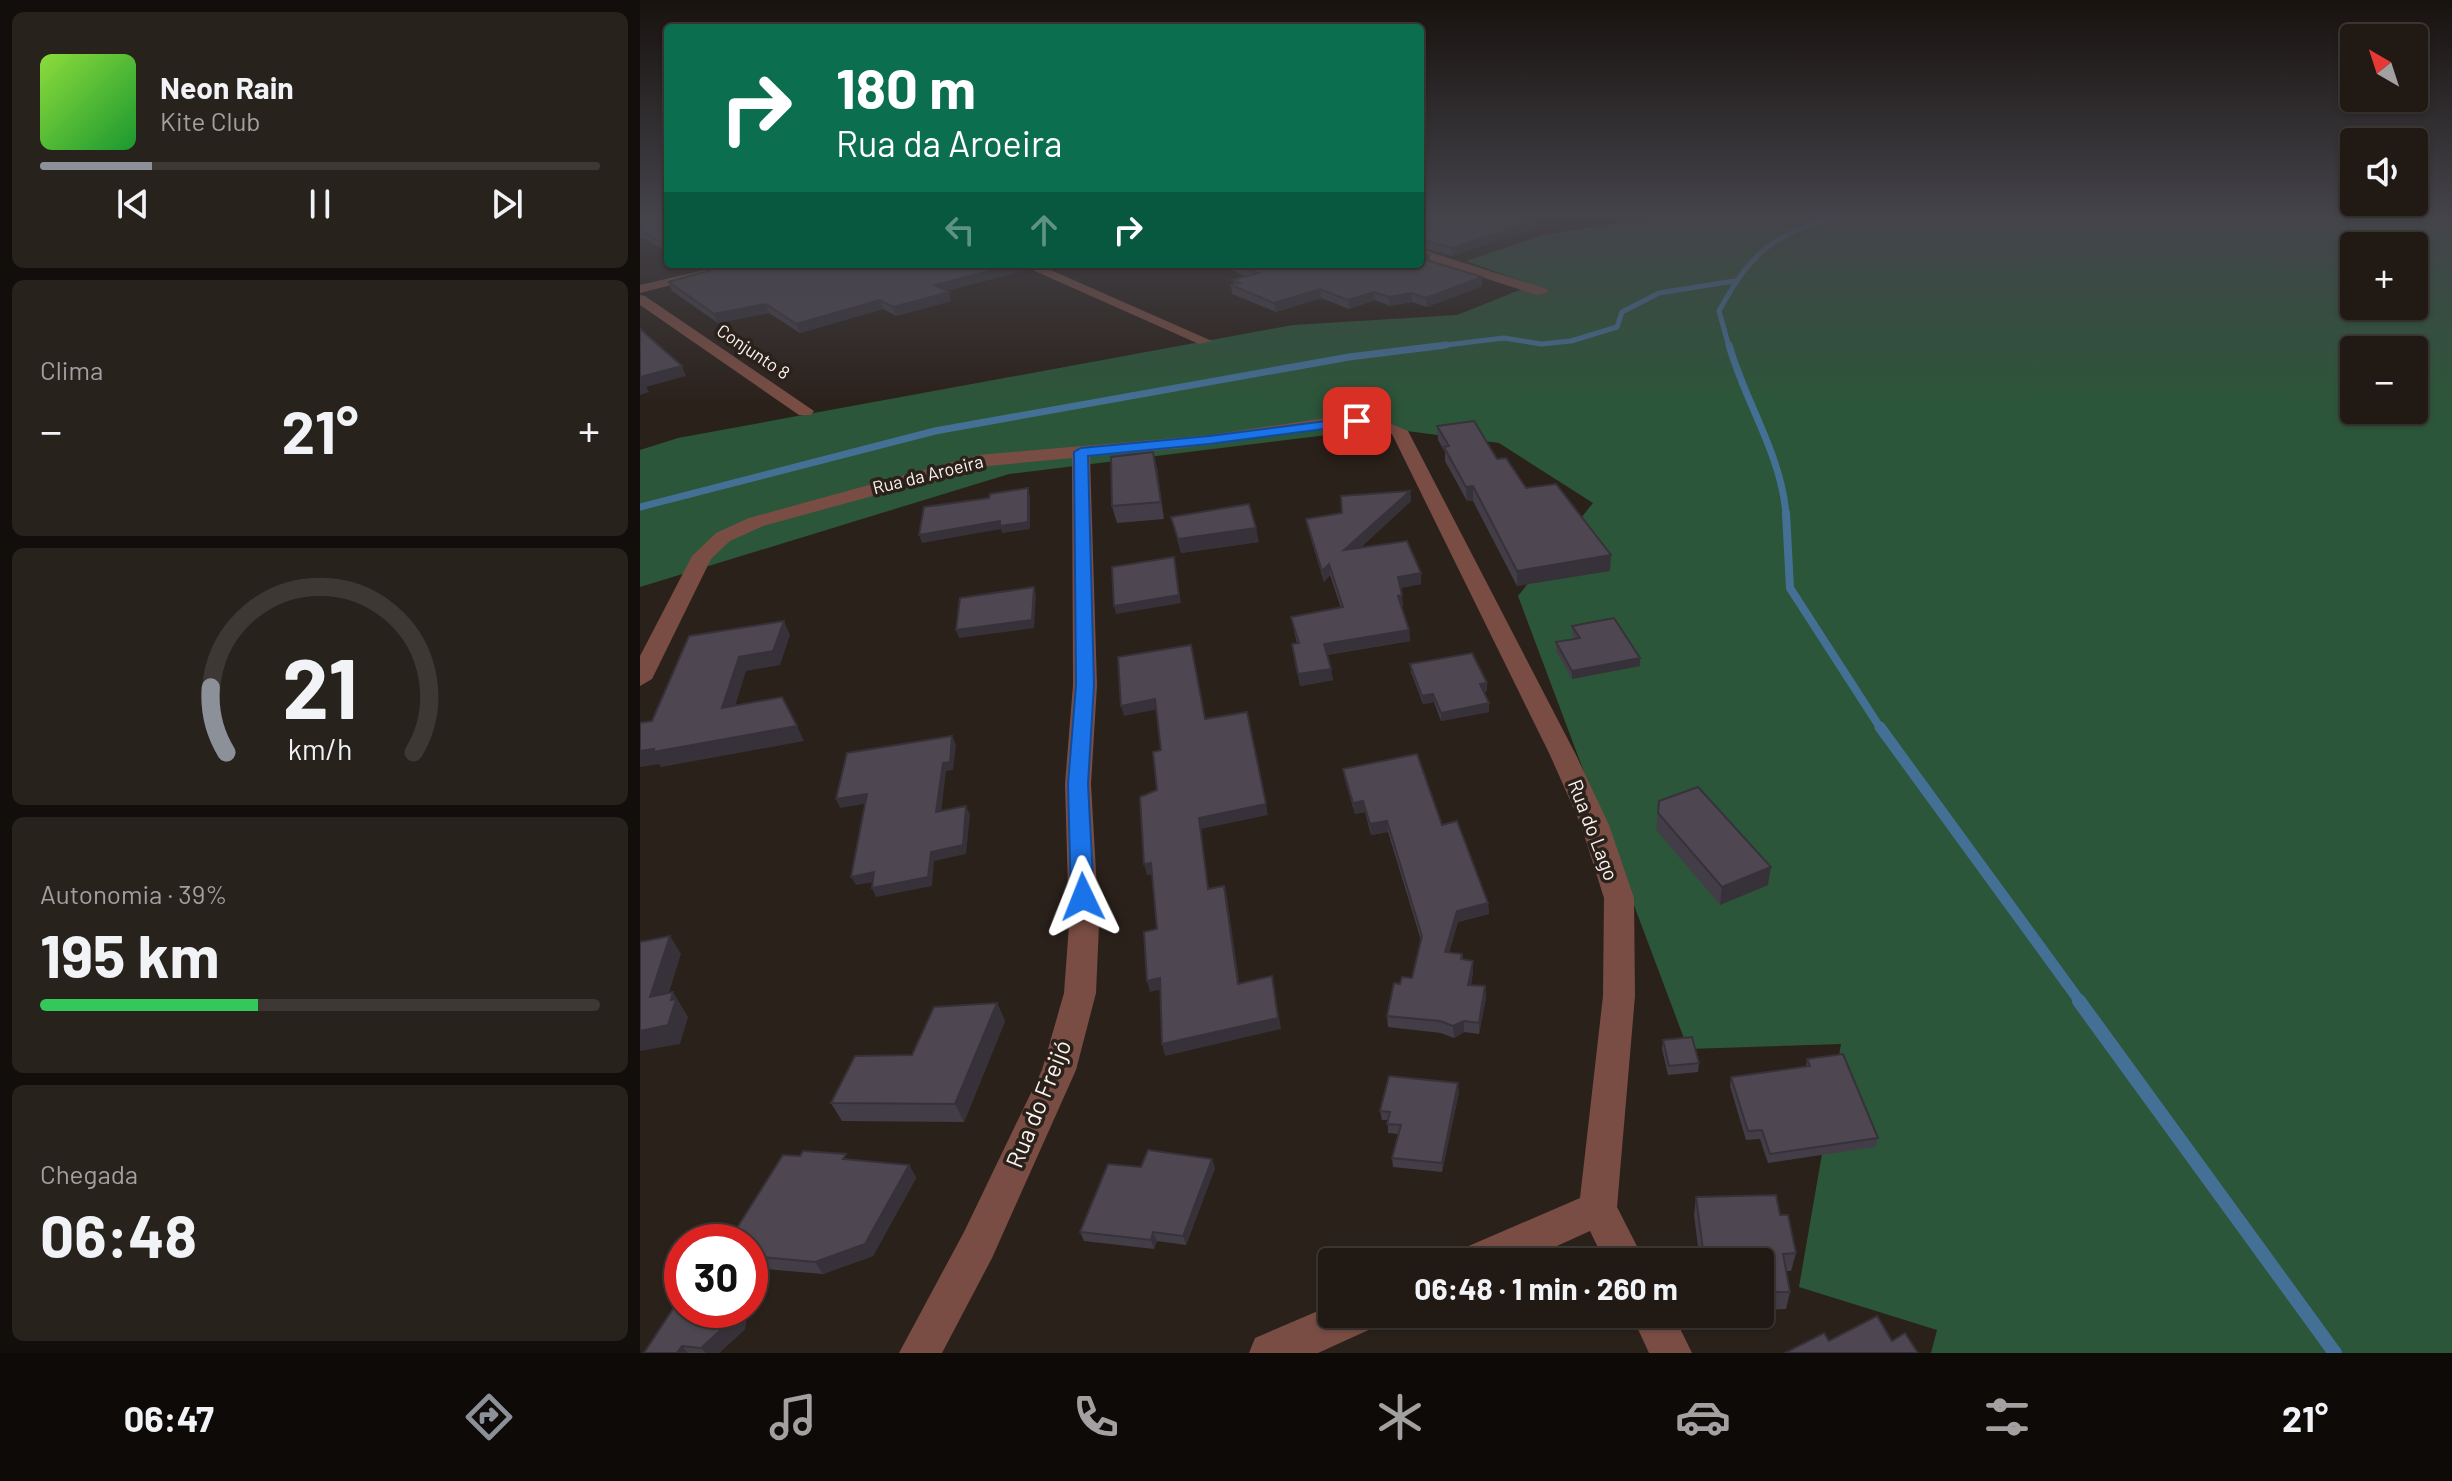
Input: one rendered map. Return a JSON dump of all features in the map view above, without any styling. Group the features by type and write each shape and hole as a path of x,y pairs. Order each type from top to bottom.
{"street":[{"path":"640,289 686,278"},
{"path":"1059,278 1204,341"},
{"path":"1499,278 1542,292"},
{"name":"Conjunto 8","path":"640,299 805,411"},
{"name":"Rua da Aroeira","path":"640,679 702,556 723,537 756,522 978,461 1209,440 1340,421 1373,421 1399,431"},
{"name":"Rua do Lago","path":"1399,431 1563,755 1595,825 1619,898 1619,996 1598,1209"},
{"name":"Rua do Freijó","path":"920,1353 978,1245 1059,1070 1080,993 1084,925 1078,784 1085,685 1081,452"},
{"path":"1510,1248 1598,1209 1618,1248"},
{"path":"1270,1353 1327,1328"},
{"path":"1658,1328 1671,1353"}],"green space":[{"path":"1513,278 2340,278 2340,320 2428,320 2428,278 2452,278 2452,1353 1931,1353 1937,1330 1799,1287 1841,1044 1688,1049 1518,596 1593,503 1499,443 1384,428 1009,474 640,587 640,450 678,438 1293,325 1457,315 1532,285"}],"building":[{"path":"683,278 961,278 935,285 949,292 893,307 880,300 796,324 766,304 714,314 669,282"},
{"path":"1479,278 1426,298 1411,293 1389,297 1374,292 1348,300 1320,289 1274,303 1231,285 1240,283 1233,280"},
{"path":"640,329 682,366 640,377"},
{"path":"1474,421 1497,459 1506,458 1526,488 1556,484 1611,555 1517,571 1473,486 1466,487 1444,447 1449,446 1437,426"},
{"path":"1153,452 1161,502 1112,506 1111,457"},
{"path":"1028,488 1028,522 1000,526 1000,521 919,535 924,507 989,498 990,494"},
{"path":"1410,491 1344,550 1407,541 1421,573 1398,577 1402,595 1398,596 1409,630 1324,644 1331,669 1298,674 1292,644 1299,643 1291,617 1343,607 1329,564 1322,571 1306,519 1342,513 1341,496"},
{"path":"1249,504 1256,528 1178,539 1171,517"},
{"path":"1174,557 1179,595 1114,606 1112,567"},
{"path":"1034,587 1032,620 956,630 960,598"},
{"path":"1614,618 1640,658 1572,671 1556,642 1580,638 1572,626"},
{"path":"784,621 773,651 739,657 722,708 782,697 797,726 653,752 654,749 640,751 640,723 652,721 689,636"},
{"path":"1191,645 1205,719 1247,712 1266,804 1199,818 1208,889 1224,886 1238,984 1272,976 1278,1018 1162,1044 1160,978 1147,981 1144,932 1157,929 1151,863 1144,864 1140,797 1157,790 1153,752 1161,750 1155,699 1121,706 1118,657"},
{"path":"1472,653 1487,683 1480,684 1489,703 1441,713 1433,694 1422,696 1410,664"},
{"path":"952,736 950,762 943,763 936,812 966,806 963,845 931,852 928,877 872,888 874,872 851,877 867,794 836,799 847,753"},
{"path":"1417,754 1442,825 1457,821 1488,903 1457,911 1445,952 1462,954 1461,959 1473,961 1468,985 1485,986 1479,1023 1464,1021 1453,1026 1440,1021 1387,1016 1394,983 1400,984 1402,977 1412,978 1422,936 1387,821 1370,824 1363,801 1353,803 1343,769"},
{"path":"1698,787 1771,867 1722,887 1658,813 1659,801"},
{"path":"670,936 650,997 673,992 671,1000 676,999 668,1025 640,1031 640,942"},
{"path":"997,1003 955,1104 831,1103 855,1056 912,1055 934,1007"},
{"path":"1692,1037 1699,1063 1669,1066 1663,1040"},
{"path":"1843,1054 1878,1138 1770,1154 1762,1130 1748,1131 1731,1077 1810,1066 1807,1059"},
{"path":"1389,1076 1458,1083 1442,1163 1392,1158 1401,1125 1387,1124 1390,1112 1380,1111"},
{"path":"1148,1150 1212,1159 1183,1236 1153,1232 1151,1240 1080,1232 1108,1164 1141,1167"},
{"path":"803,1151 846,1154 843,1159 909,1165 865,1244 815,1262 768,1258 768,1224 739,1224 783,1155 800,1156"},
{"path":"1776,1195 1780,1215 1788,1215 1796,1253 1783,1254 1790,1292 1774,1292 1774,1248 1703,1248 1696,1197"},
{"path":"1877,1316 1892,1341 1905,1333 1918,1353 1785,1353 1824,1333 1829,1341"},
{"path":"664,1322 664,1328 723,1328 701,1348 682,1346 677,1353 644,1353"}],"waterway":[{"path":"1729,347 1719,311 1739,278"},
{"path":"1429,347 1504,338 1541,344 1571,341 1617,327 1622,312 1659,293 1734,281"},
{"path":"640,507 935,431 1349,357 1446,345"},
{"path":"1729,345 1778,472 1786,515"},
{"path":"1786,513 1790,588 1881,729"},
{"path":"1880,727 2081,1003"},
{"path":"2079,1001 2335,1353"}],"route":[{"path":"1083,897 1078,784 1085,685 1081,452 1357,421"}]}
